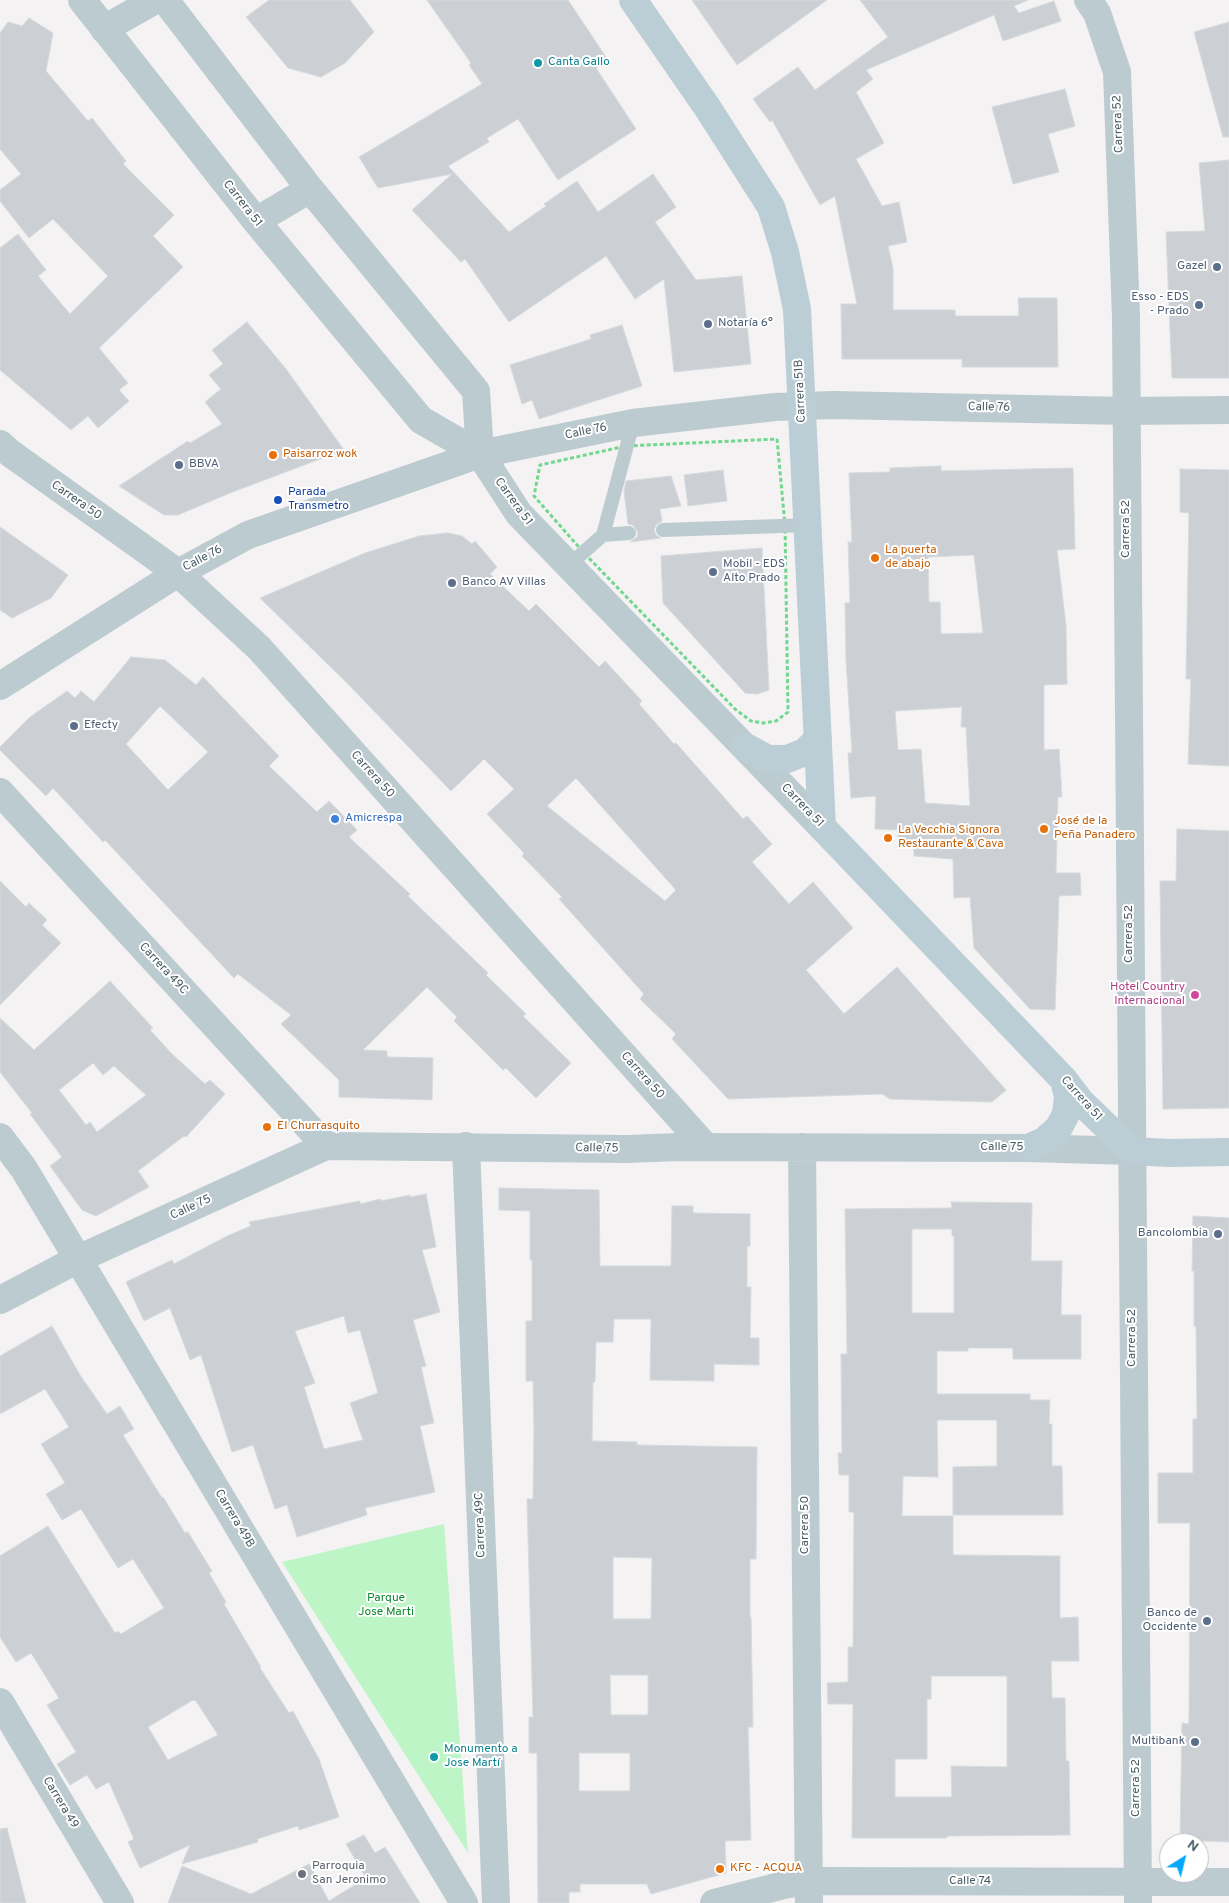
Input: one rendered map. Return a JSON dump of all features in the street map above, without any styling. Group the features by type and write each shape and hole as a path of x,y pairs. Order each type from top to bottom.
{"main road":[{"name":"Carrera 51B","path":"633,0 707,107 771,207 785,252 797,309 802,406 796,525 818,739 822,827"},
{"path":"746,748 768,759 787,760 805,752 818,739"},
{"name":"Carrera 51","path":"822,827 1064,1080 1080,1101 1132,1151"},
{"path":"1028,1148 1044,1141 1058,1130 1066,1114 1068,1097 1064,1080"},
{"name":"Calle 75","path":"1132,1151 1169,1153 1229,1152"}],"street":[{"name":"Carrera 51","path":"82,0 256,221 421,420 480,454 519,514 576,559 746,748 822,827"},
{"path":"104,29 155,0"},
{"name":"Carrera 51","path":"165,0 310,189 476,391 480,454"},
{"name":"Carrera 52","path":"1088,0 1097,13 1117,72 1126,317 1138,1892"},
{"path":"256,221 310,189"},
{"name":"Calle 76","path":"0,686 178,573 248,535 480,454 629,434 775,407 834,405 1126,411 1229,410"},
{"name":"Carrera 50","path":"0,444 178,573 259,648 706,1147"},
{"name":"Carrera 49C","path":"0,792 326,1146"},
{"name":"Carrera 49B","path":"0,1137 24,1169 464,1903"},
{"name":"Calle 75","path":"0,1300 78,1259 326,1146 627,1149 706,1147 1028,1148 1132,1151"},
{"name":"Carrera 49C","path":"466,1146 496,1903"},
{"name":"Carrera 50","path":"802,1147 809,1892"},
{"name":"Carrera 49","path":"0,1702 120,1903"},
{"name":"Calle 74","path":"714,1903 784,1885 809,1892 1138,1892 1229,1882"}],"lane":[{"path":"576,559 603,535 629,434"},
{"path":"663,530 796,525"},
{"path":"603,535 629,533"}],"path":[{"path":"629,434 777,439 796,525 788,712 776,721 763,723 750,721 734,710 576,559 534,496 540,465 629,434"}],"green space":[{"name":"Parque Jose Marti","path":"444,1524 468,1853 282,1562"}],"building":[{"path":"269,0 350,0 374,32 345,63 321,77 288,68 246,17"},
{"path":"427,0 568,0 608,60 596,68 636,129 558,180 518,119 487,138 489,142 448,166 509,232 577,181 598,212 653,174 676,207 655,222 696,280 742,276 751,364 674,372 664,279 635,299 606,256 509,322 465,259 461,262 412,210 452,174 378,188 359,157 482,84 469,65 471,63"},
{"path":"692,0 827,0 737,65"},
{"path":"860,0 1028,0 1014,6 1019,13 1054,1 1061,21 1003,41 994,15 866,70 873,79 856,92 884,143 856,159 882,206 899,202 907,242 888,246 893,268 893,310 955,310 955,316 1019,316 1018,298 1057,298 1058,367 962,367 962,359 842,359 841,304 857,304 835,196 820,205 772,120 770,122 753,99 798,67 815,90 888,37"},
{"path":"29,18 53,33 46,71 88,121 92,118 126,161 123,164 174,215 153,236 183,267 99,348 128,383 119,390 129,401 98,428 88,416 71,430 0,370 0,248 18,234 46,270 38,276 70,314 108,276 53,219 29,238 0,201 0,190 21,174 0,149 0,33 8,22 22,26"},
{"path":"1229,22 1229,137 1223,137 1194,32"},
{"path":"1065,89 1075,126 1048,134 1059,172 1013,184 992,107"},
{"name":"Esso - EDS - Prado","path":"1229,160 1229,378 1172,378 1166,232 1205,231 1199,163"},
{"path":"247,322 286,369 344,450 230,493 178,515 164,515 119,486 188,441 190,443 222,424 205,402 221,389 209,375 223,364 212,350"},
{"path":"622,325 642,386 539,419 532,400 522,404 510,365 591,339 590,335"},
{"path":"941,466 941,471 1073,468 1075,549 1057,550 1066,626 1067,684 1044,685 1044,750 1059,749 1062,797 1058,797 1056,873 1080,873 1081,895 1059,896 1055,1010 1030,1009 974,948 970,897 954,898 953,859 914,856 914,842 898,840 898,830 875,829 876,796 851,798 848,753 852,753 846,660 845,603 850,603 848,542 852,542 849,473 890,472 890,468","holes":["974,555 983,633 941,634 940,602 929,602 928,557","962,707 961,727 966,727 970,806 925,803 921,749 898,750 895,711"]},
{"path":"1180,469 1229,470 1229,766 1188,764 1191,679 1186,679 1189,513 1180,512"},
{"path":"723,470 727,501 688,506 684,475"},
{"path":"671,476 681,506 660,509 662,521 656,525 654,530 656,535 661,538 630,542 637,537 638,533 633,525 628,524 624,491 626,481"},
{"path":"0,527 68,575 51,598 12,618 0,610"},
{"path":"448,533 462,536 472,544 475,541 497,567 490,574 529,611 536,604 599,667 605,661 642,701 639,704 674,744 676,743 743,819 747,816 772,844 752,862 789,904 813,882 853,928 806,970 844,1014 897,967 1006,1090 992,1102 890,1099 882,1094 728,1099 672,1039 676,1034 640,999 644,994 559,899 562,897 522,856 524,853 487,814 514,789 484,759 451,791 348,684 260,598 365,553 419,536","holes":["576,778 676,890 665,901 547,806"]},
{"path":"762,548 769,690 757,694 745,693 663,603 661,556"},
{"path":"131,657 165,660 196,685 203,677 279,756 269,766 317,812 329,801 357,830 349,837 410,894 408,896 488,973 486,975 526,1014 523,1016 571,1063 536,1098 506,1068 503,1070 454,1021 457,1017 427,987 363,1050 387,1051 387,1057 433,1058 432,1100 339,1097 339,1080 281,1024 291,1015 238,974 234,978 105,840 103,842 53,788 46,796 0,750 0,747 30,717 67,691 75,698 81,691 94,702","holes":["160,706 208,752 168,790 126,744"]},
{"name":"Hotel Country Internacional","path":"1177,829 1229,831 1229,1108 1163,1109 1160,881 1176,881"},
{"path":"0,881 26,907 29,903 47,920 42,925 61,943 0,1005"},
{"path":"110,981 153,1028 150,1030 172,1054 205,1084 210,1080 225,1094 186,1137 184,1136 138,1171 149,1187 96,1216 82,1210 50,1166 62,1157 30,1114 32,1113 0,1072 0,1018 34,1050","holes":["93,1063 103,1075 114,1066 146,1095 97,1132 90,1122 86,1125 59,1090"]},
{"path":"499,1188 599,1190 600,1266 671,1266 672,1206 693,1206 693,1213 750,1214 750,1246 747,1246 747,1287 751,1287 750,1338 759,1338 759,1365 714,1364 714,1381 650,1380 651,1319 614,1319 613,1342 596,1342 595,1382 593,1382 592,1441 637,1442 637,1445 757,1447 756,1559 750,1559 753,1727 748,1727 751,1840 725,1841 726,1873 651,1894 647,1884 580,1884 580,1892 569,1892 569,1903 538,1903 537,1753 529,1753 529,1717 533,1717 527,1499 533,1499 534,1431 533,1381 526,1381 526,1321 532,1321 530,1211 499,1210","holes":["613,1557 652,1558 651,1619 613,1619","610,1675 648,1675 648,1715 611,1715","579,1753 630,1753 630,1791 579,1791"]},
{"path":"426,1194 436,1247 422,1250 440,1312 413,1320 426,1366 421,1367 434,1423 420,1426 435,1492 365,1508 367,1515 297,1537 287,1505 275,1509 253,1445 232,1452 201,1355 190,1360 170,1308 144,1321 126,1282 172,1260 174,1264 227,1236 251,1226 249,1222 360,1201 360,1204 381,1199 381,1201 410,1195 410,1197","holes":["344,1316 348,1333 360,1330 378,1393 350,1403 363,1440 324,1449 304,1387 315,1383 295,1331"]},
{"path":"951,1202 1032,1203 1031,1261 1062,1261 1061,1315 1081,1315 1081,1359 1013,1359 1013,1348 968,1348 968,1351 937,1351 937,1394 1030,1394 1030,1400 1050,1400 1049,1424 1052,1424 1052,1466 1062,1466 1063,1515 953,1515 953,1467 997,1466 997,1420 937,1420 938,1477 903,1476 902,1516 953,1516 953,1555 1060,1556 1060,1618 1078,1617 1079,1661 1051,1661 1052,1698 1065,1698 1066,1761 1069,1761 1070,1835 852,1838 853,1704 828,1704 827,1683 848,1682 848,1647 853,1647 854,1512 849,1512 849,1475 839,1475 838,1453 842,1453 841,1354 847,1354 845,1209 952,1208","holes":["912,1229 952,1229 952,1236 954,1236 954,1313 912,1313","931,1676 1007,1676 1007,1767 951,1766 952,1797 895,1797 895,1759 927,1759 927,1699 931,1699"]},
{"path":"1193,1216 1229,1218 1229,1842 1209,1841 1209,1833 1180,1833 1182,1723 1189,1724 1190,1523 1158,1523 1158,1473 1193,1473 1193,1419 1197,1419 1196,1326 1194,1326 1194,1271 1192,1271"},
{"path":"52,1326 80,1375 107,1414 120,1406 134,1429 123,1435 162,1498 185,1533 188,1532 212,1571 209,1573 226,1602 224,1604 260,1668 289,1713 293,1711 319,1759 339,1817 299,1830 298,1826 257,1839 258,1842 182,1864 190,1845 140,1868 128,1842 134,1839 109,1782 96,1789 87,1775 70,1785 57,1764 76,1752 47,1705 59,1698 31,1653 16,1662 0,1637 0,1556 48,1526 115,1633 118,1631 121,1634 164,1608 133,1559 118,1568 81,1509 62,1520 46,1494 65,1483 41,1444 69,1427 45,1389 0,1414 0,1356","holes":["193,1700 196,1701 218,1735 168,1760 148,1727"]},
{"path":"7,1828 26,1903 0,1903 0,1829"},
{"path":"364,1835 375,1853 385,1847 420,1903 168,1903 182,1866 251,1894 309,1864 329,1901 366,1878 346,1844"}],"place":[{"name":"Canta Gallo","path":"538,63"},
{"name":"Gazel","path":"1217,267"},
{"name":"Esso - EDS - Prado","path":"1199,305"},
{"name":"Notaría 6°","path":"708,324"},
{"name":"Paisarroz wok","path":"273,455"},
{"name":"BBVA","path":"179,465"},
{"name":"Parada Transmetro","path":"278,500"},
{"name":"La puerta de abajo","path":"875,558"},
{"name":"Mobil - EDS Alto Prado","path":"713,572"},
{"name":"Banco AV Villas","path":"452,583"},
{"name":"Efecty","path":"74,726"},
{"name":"Amicrespa","path":"335,819"},
{"name":"José de la Peña Panadero","path":"1044,829"},
{"name":"La Vecchia Signora Restaurante & Cava","path":"888,838"},
{"name":"Hotel Country Internacional","path":"1195,995"},
{"name":"El Churrasquito","path":"267,1127"},
{"name":"Bancolombia","path":"1218,1234"},
{"name":"Banco de Occidente","path":"1207,1621"},
{"name":"Multibank","path":"1195,1742"},
{"name":"Monumento a Jose Martí","path":"434,1757"},
{"name":"KFC - ACQUA","path":"720,1869"},
{"name":"Parroquia San Jeronimo","path":"302,1874"}]}
